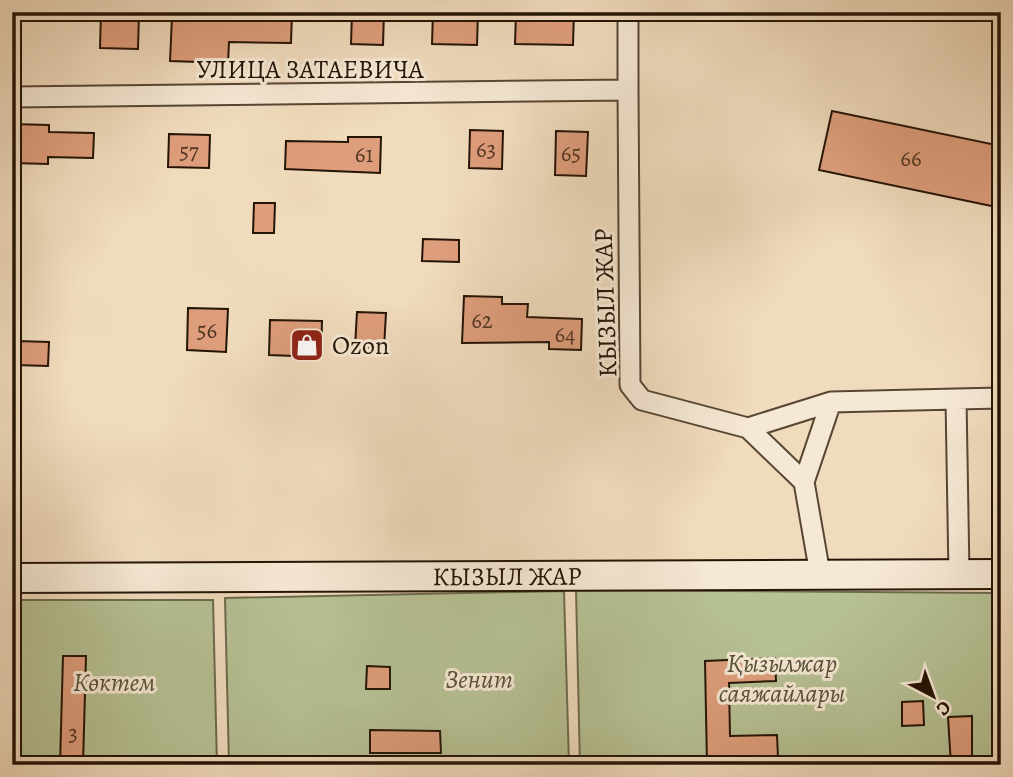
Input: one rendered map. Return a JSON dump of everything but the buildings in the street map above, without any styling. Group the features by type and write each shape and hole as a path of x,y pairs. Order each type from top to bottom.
{"main road":[{"name":"КЫЗЫЛ ЖАР","path":"12,578 1001,574"}],"street":[{"name":"КЫЗЫЛ ЖАР","path":"628,12 630,385 642,400 748,428 804,482"},
{"name":"УЛИЦА ЗАТАЕВИЧА","path":"12,97 628,90"},
{"path":"748,428 831,402 1001,398"},
{"path":"956,399 959,574"},
{"path":"820,574 804,482 831,402"}],"green space":[{"name":"Қызылжар саяжайлары","path":"576,590 1001,593 1001,765 580,765"},
{"name":"Зенит","path":"564,591 569,765 229,765 225,598"},
{"name":"Көктем","path":"12,600 213,600 217,765 12,765"}],"place":[{"name":"Ozon","path":"307,345"}]}
